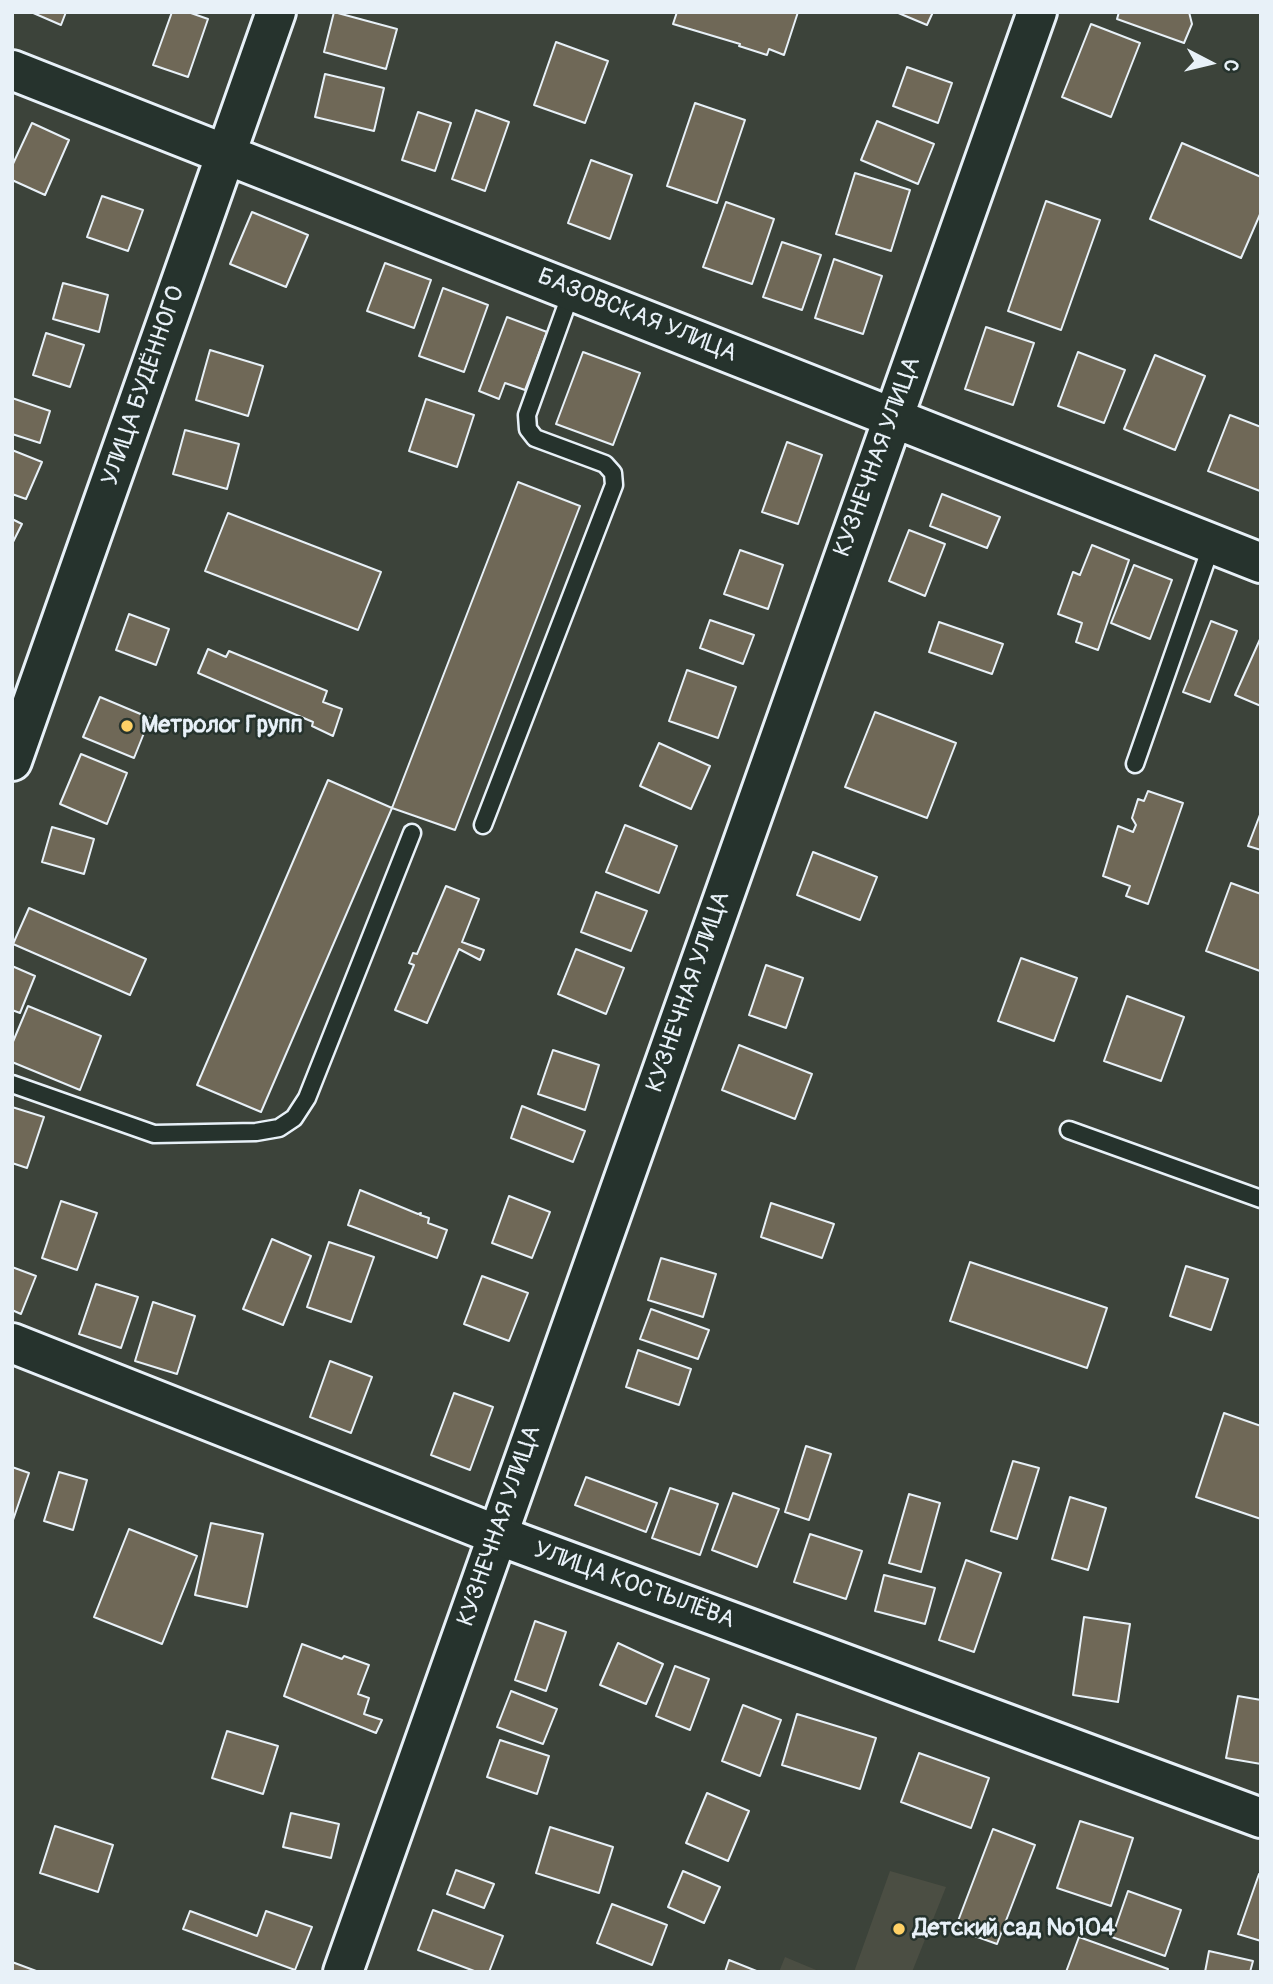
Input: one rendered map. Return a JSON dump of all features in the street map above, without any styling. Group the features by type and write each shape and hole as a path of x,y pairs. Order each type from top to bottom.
{"street":[{"name":"УЛИЦА БУДЁННОГО","path":"12,761 276,12"},
{"name":"КУЗНЕЧНАЯ УЛИЦА","path":"343,1972 1037,12"},
{"name":"БАЗОВСКАЯ УЛИЦА","path":"12,70 1261,563"},
{"name":"УЛИЦА КОСТЫЛЁВА","path":"12,1343 497,1535 1261,1818"}],"lane":[{"path":"483,825 614,485 613,473 605,464 535,438 528,429 527,415 572,290"},
{"path":"1135,764 1212,544"},
{"path":"12,1084 153,1134 256,1132 279,1128 294,1118 307,1098 412,833"},
{"path":"1069,1130 1261,1199"}],"shaded area":[{"name":"Детский сад №104","path":"890,1871 946,1887 912,1972 854,1972"},
{"path":"785,1957 821,1972 779,1972"}],"building":[{"path":"31,12 66,12 61,25"},
{"path":"172,12 188,12 208,19 188,77 153,65"},
{"path":"334,12 397,29 386,69 324,52"},
{"path":"677,12 798,12 784,55 769,49 767,55 673,24"},
{"path":"896,12 933,12 927,25"},
{"path":"1119,12 1189,12 1192,24 1184,43 1117,19"},
{"path":"1091,24 1140,43 1111,117 1062,97"},
{"path":"556,42 608,61 585,123 534,105"},
{"path":"907,67 952,83 938,123 893,106"},
{"path":"325,74 384,88 374,131 315,117"},
{"path":"695,103 745,120 717,203 667,186"},
{"path":"476,110 509,122 485,191 452,179"},
{"path":"418,112 451,123 435,171 402,160"},
{"path":"877,121 934,144 918,184 861,160"},
{"path":"32,123 69,140 45,195 12,180 12,166"},
{"path":"1182,143 1261,177 1261,212 1241,258 1150,219"},
{"path":"591,160 632,175 610,239 568,223"},
{"path":"855,173 910,190 891,251 836,234"},
{"path":"102,196 143,210 128,251 87,237"},
{"path":"1046,201 1100,220 1061,330 1008,311"},
{"path":"726,202 774,219 752,284 703,267"},
{"path":"252,212 308,235 286,287 230,264"},
{"path":"782,242 821,255 802,310 763,297"},
{"path":"834,259 882,276 863,334 815,318"},
{"path":"385,263 431,280 414,328 367,311"},
{"path":"63,283 108,295 99,332 53,319"},
{"path":"443,288 488,305 464,372 419,356"},
{"path":"507,317 547,332 525,390 505,383 499,399 479,391"},
{"path":"986,327 1034,343 1013,405 965,389"},
{"path":"46,333 84,345 70,387 33,375"},
{"path":"210,350 263,366 248,416 196,400"},
{"path":"583,352 640,373 613,445 556,424"},
{"path":"1078,352 1125,370 1104,423 1058,406"},
{"path":"1155,355 1205,376 1175,450 1124,429"},
{"path":"12,398 50,411 40,443 12,434"},
{"path":"426,399 474,415 457,467 409,451"},
{"path":"1230,415 1261,427 1260,491 1208,471"},
{"path":"185,430 239,444 227,489 173,474"},
{"path":"787,442 822,455 798,524 762,512"},
{"path":"12,450 42,462 26,499 12,494"},
{"path":"518,482 580,506 455,830 392,808"},
{"path":"942,494 1000,517 987,548 930,526"},
{"path":"228,513 381,572 358,630 205,571"},
{"path":"12,519 22,524 12,544"},
{"path":"909,530 945,544 925,596 889,581"},
{"path":"1092,545 1129,560 1098,650 1076,642 1082,623 1058,614 1073,572 1080,575"},
{"path":"740,550 783,565 768,609 724,594"},
{"path":"1134,565 1172,580 1150,639 1111,623"},
{"path":"129,614 169,629 156,665 116,650"},
{"path":"710,620 754,635 743,664 700,648"},
{"path":"1211,621 1237,631 1210,702 1183,692"},
{"path":"939,622 1003,644 992,674 929,652"},
{"path":"1261,637 1261,706 1235,695"},
{"path":"208,649 226,657 229,651 327,691 323,702 342,709 333,736 312,726 313,722 198,673"},
{"path":"687,670 736,687 718,738 669,721"},
{"path":"100,697 150,718 134,758 83,737"},
{"path":"875,712 956,743 927,818 845,787"},
{"path":"659,743 710,766 691,809 640,786"},
{"path":"81,754 127,773 107,824 60,804"},
{"path":"328,780 392,808 261,1112 197,1085"},
{"path":"1148,791 1183,803 1148,904 1126,896 1130,886 1103,876 1118,826 1133,832 1136,825 1132,818 1138,799 1144,801"},
{"path":"1261,812 1261,850 1248,846"},
{"path":"625,825 677,846 659,893 606,872"},
{"path":"52,827 94,839 84,874 42,862"},
{"path":"813,852 877,877 860,920 797,895"},
{"path":"1231,883 1261,894 1260,971 1206,951"},
{"path":"446,886 479,899 462,942 484,950 480,960 459,949 427,1023 395,1010 414,965 409,963 413,953 417,954"},
{"path":"596,892 647,911 631,951 581,932"},
{"path":"29,908 146,959 130,995 13,944"},
{"path":"576,949 624,968 606,1014 558,994"},
{"path":"1021,958 1077,978 1054,1041 998,1021"},
{"path":"766,965 803,978 786,1028 749,1015"},
{"path":"12,966 35,976 20,1013 12,1010"},
{"path":"1127,996 1184,1017 1161,1081 1104,1061"},
{"path":"28,1006 101,1036 80,1090 12,1062 12,1044"},
{"path":"739,1045 812,1074 795,1119 722,1090"},
{"path":"553,1050 599,1065 585,1110 538,1094"},
{"path":"522,1106 585,1131 573,1162 511,1138"},
{"path":"12,1107 44,1117 27,1168 12,1163"},
{"path":"360,1190 421,1213 420,1215 429,1218 428,1223 447,1230 437,1258 348,1225"},
{"path":"509,1196 550,1212 532,1258 492,1243"},
{"path":"61,1201 97,1213 77,1270 42,1258"},
{"path":"771,1203 834,1224 822,1258 761,1237"},
{"path":"272,1239 311,1256 283,1325 243,1309"},
{"path":"329,1242 374,1257 351,1322 307,1307"},
{"path":"661,1258 716,1274 703,1317 648,1300"},
{"path":"970,1262 1107,1308 1087,1368 950,1321"},
{"path":"1186,1266 1228,1279 1211,1330 1170,1316"},
{"path":"12,1267 36,1276 21,1314 12,1310"},
{"path":"482,1276 528,1293 509,1341 464,1324"},
{"path":"96,1284 138,1297 121,1348 79,1334"},
{"path":"153,1302 195,1316 177,1374 135,1361"},
{"path":"651,1309 709,1330 698,1359 640,1339"},
{"path":"638,1350 691,1369 679,1405 626,1387"},
{"path":"330,1361 372,1377 351,1433 310,1417"},
{"path":"454,1393 493,1407 470,1470 431,1455"},
{"path":"1224,1413 1261,1426 1261,1519 1196,1497"},
{"path":"806,1446 831,1454 809,1520 785,1512"},
{"path":"1013,1461 1039,1468 1017,1539 991,1531"},
{"path":"12,1467 29,1473 12,1523"},
{"path":"59,1472 87,1480 73,1530 44,1521"},
{"path":"586,1477 657,1503 646,1532 575,1505"},
{"path":"670,1488 718,1504 700,1555 652,1538"},
{"path":"733,1493 779,1509 757,1567 712,1550"},
{"path":"909,1494 940,1503 921,1572 889,1563"},
{"path":"1070,1497 1106,1508 1088,1570 1052,1559"},
{"path":"211,1523 263,1534 247,1607 195,1595"},
{"path":"129,1529 197,1556 162,1644 94,1617"},
{"path":"810,1534 862,1551 846,1599 794,1582"},
{"path":"966,1560 1001,1573 974,1652 939,1640"},
{"path":"884,1575 935,1588 925,1624 875,1611"},
{"path":"1084,1617 1130,1624 1118,1702 1073,1695"},
{"path":"535,1621 566,1632 546,1691 515,1680"},
{"path":"618,1643 663,1664 646,1704 600,1685"},
{"path":"302,1644 342,1659 344,1656 369,1665 358,1694 369,1698 364,1714 382,1720 376,1733 284,1696"},
{"path":"675,1666 709,1679 690,1730 656,1716"},
{"path":"511,1691 557,1709 543,1744 497,1727"},
{"path":"1238,1696 1261,1700 1261,1764 1226,1758"},
{"path":"743,1705 781,1720 760,1776 722,1761"},
{"path":"797,1714 876,1738 860,1789 782,1765"},
{"path":"227,1731 278,1746 263,1794 212,1778"},
{"path":"500,1740 549,1756 537,1794 487,1777"},
{"path":"919,1753 989,1778 971,1828 901,1802"},
{"path":"707,1793 749,1811 728,1861 686,1843"},
{"path":"291,1813 339,1824 331,1858 283,1847"},
{"path":"1080,1821 1133,1838 1111,1906 1057,1888"},
{"path":"55,1826 113,1845 98,1892 40,1873"},
{"path":"550,1827 613,1847 599,1893 536,1873"},
{"path":"993,1829 1035,1845 997,1944 955,1929"},
{"path":"456,1870 494,1884 484,1908 447,1894"},
{"path":"683,1871 720,1887 704,1923 668,1907"},
{"path":"1259,1874 1261,1875 1261,1941 1238,1934"},
{"path":"1128,1891 1181,1910 1165,1956 1112,1937"},
{"path":"612,1904 667,1925 652,1965 597,1943"},
{"path":"433,1910 503,1936 489,1972 477,1972 418,1950"},
{"path":"190,1911 257,1936 266,1911 312,1927 295,1970 183,1929"},
{"path":"1079,1937 1168,1969 1167,1972 1066,1972"},
{"path":"1209,1951 1253,1961 1250,1972 1205,1972"},
{"path":"729,1960 759,1972 725,1972"},
{"path":"12,1962 39,1972 12,1972"}],"place":[{"name":"Метролог Групп","path":"127,726"},
{"name":"Детский сад №104","path":"899,1929"}]}
